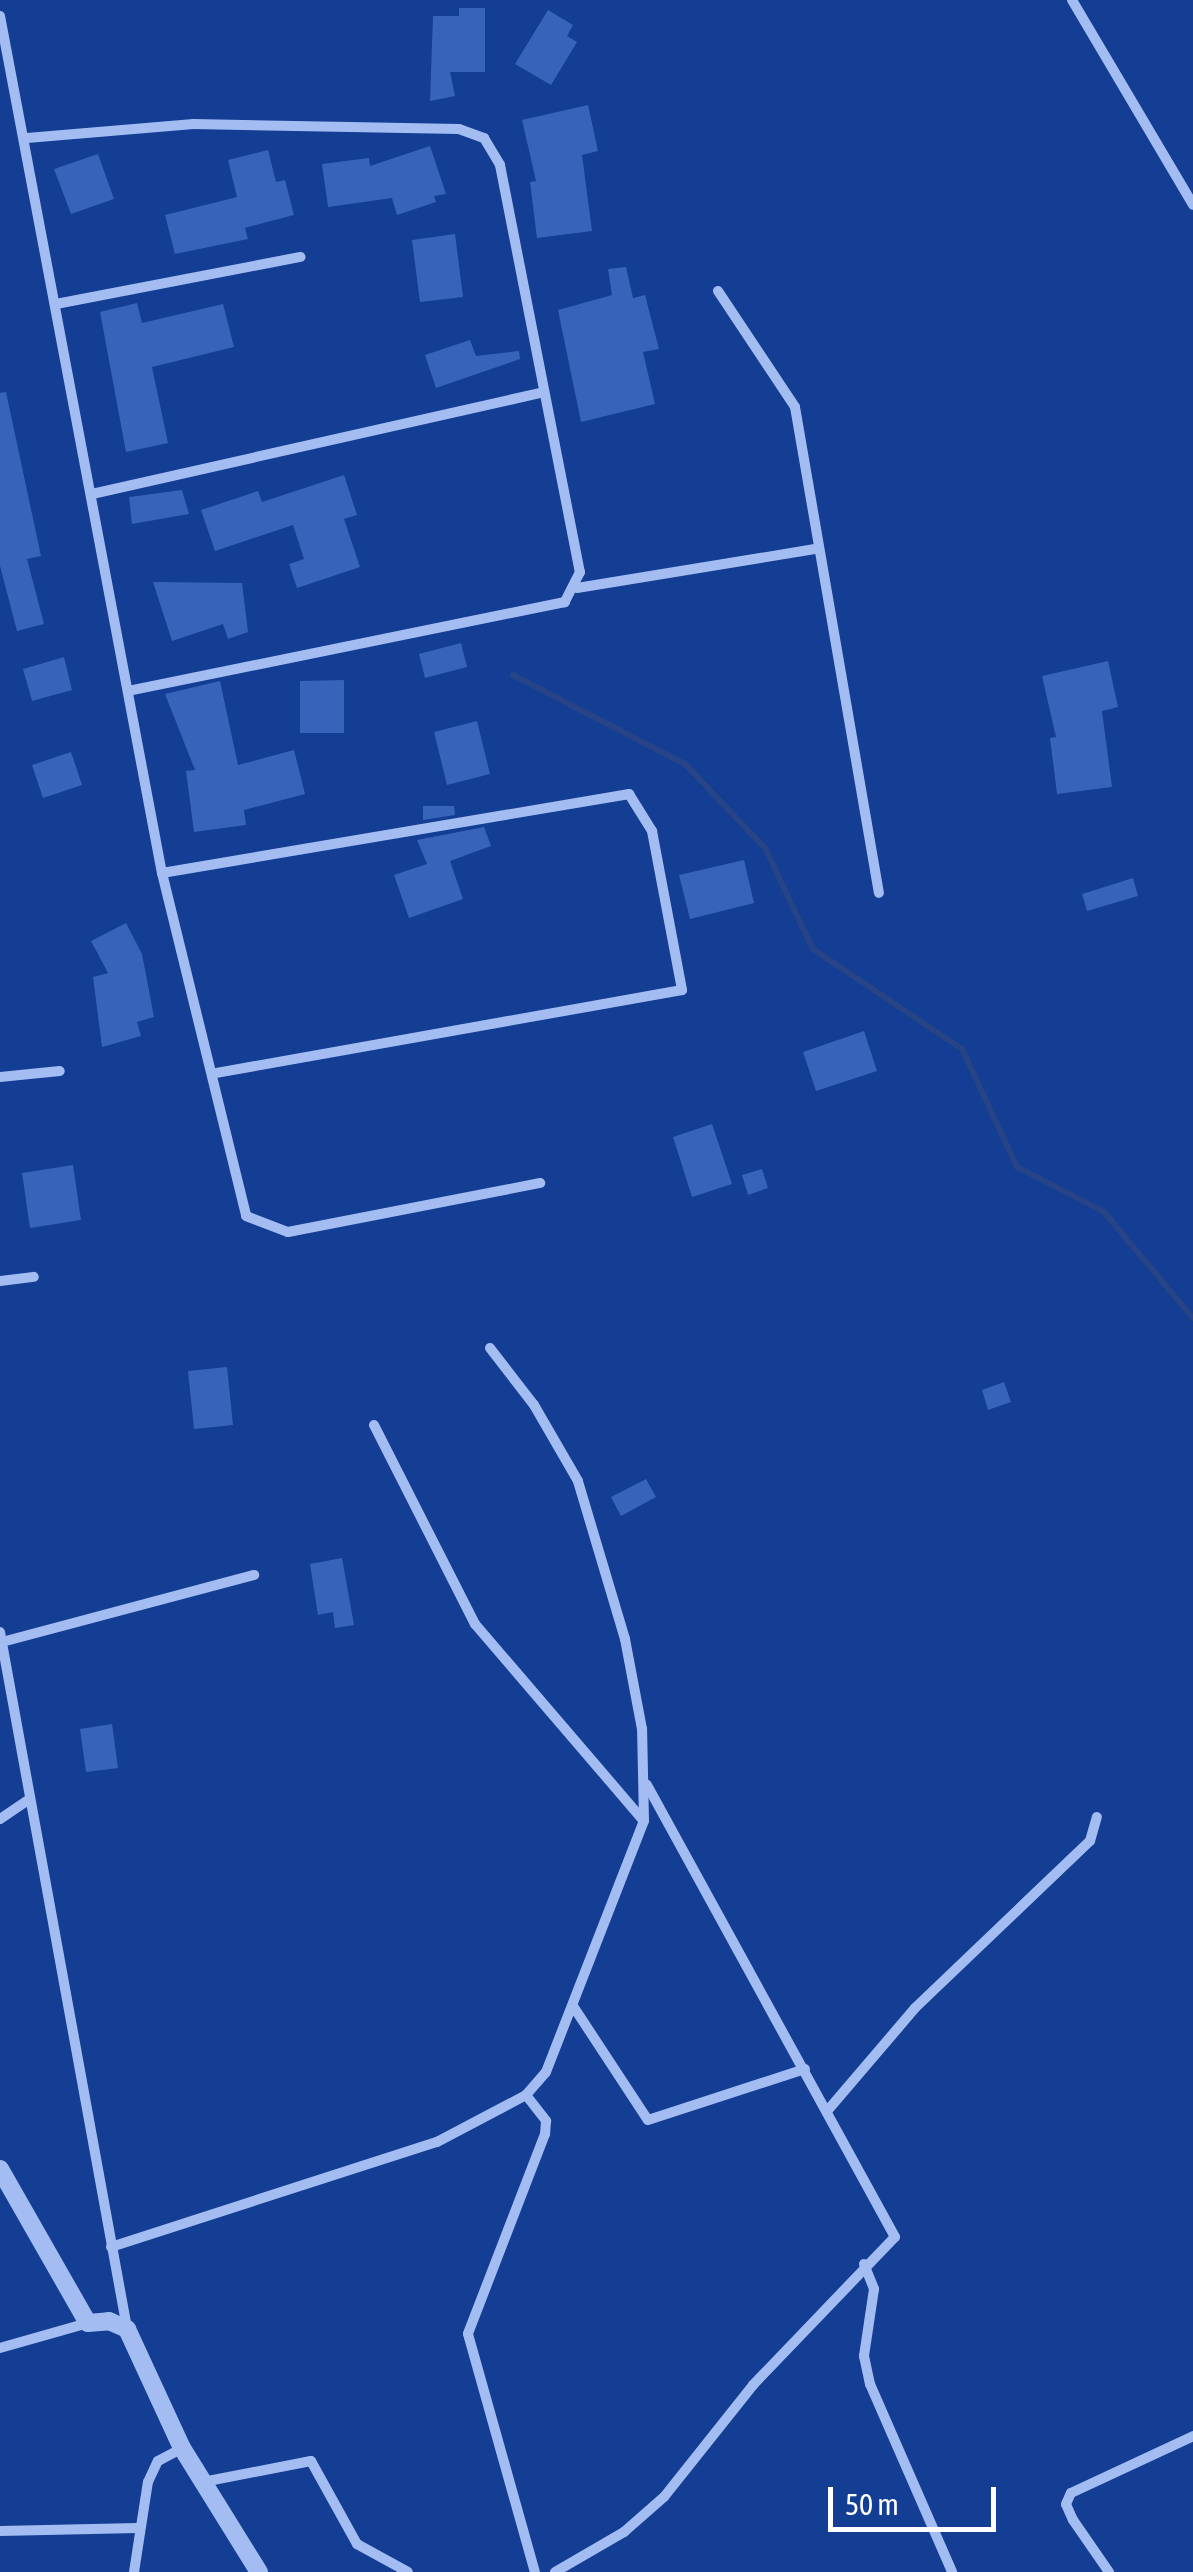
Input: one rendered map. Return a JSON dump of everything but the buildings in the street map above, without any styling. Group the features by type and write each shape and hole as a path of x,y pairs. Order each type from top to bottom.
{"street":[{"path":"1072,0 1193,205"},
{"path":"0,16 27,138 162,874 215,1072 246,1216 270,1230 540,1183"},
{"path":"27,138 192,124 459,129 484,138 500,166 580,572 578,588 565,602 131,690"},
{"path":"56,304 301,257"},
{"path":"718,291 795,406 815,549 879,894"},
{"path":"92,494 542,393"},
{"path":"578,588 815,549"},
{"path":"162,874 629,794 652,830 682,990 215,1072"},
{"path":"0,1077 60,1070"},
{"path":"0,1281 34,1277"},
{"path":"111,2247 436,2142 526,2095 546,2072 644,1820 646,1783 625,1639 578,1481 534,1406 490,1348"},
{"path":"374,1424 475,1624 644,1820"},
{"path":"254,1575 1,1637 127,2329 182,2448 259,2572"},
{"path":"555,2572 624,2532 664,2498 864,2264 895,2237 646,1783"},
{"path":"0,1819 30,1799"},
{"path":"828,2110 915,2008 1090,1841 1097,1816"},
{"path":"572,2006 648,2120 805,2070"},
{"path":"526,2095 546,2122 545,2134 468,2334 535,2572"},
{"path":"0,2169 88,2323"},
{"path":"864,2264 874,2289 864,2356 870,2384 952,2572"},
{"path":"0,2348 88,2323 109,2321 127,2329"},
{"path":"1108,2572 1066,2504 1071,2494 1193,2436"},
{"path":"134,2572 138,2528 158,2460 182,2448"},
{"path":"202,2482 311,2460 358,2544 408,2572"},
{"path":"0,2530 138,2528"}],"waterway":[{"path":"513,675 685,764 765,848 813,949 962,1049 1017,1167 1104,1212 1193,1318"}]}
